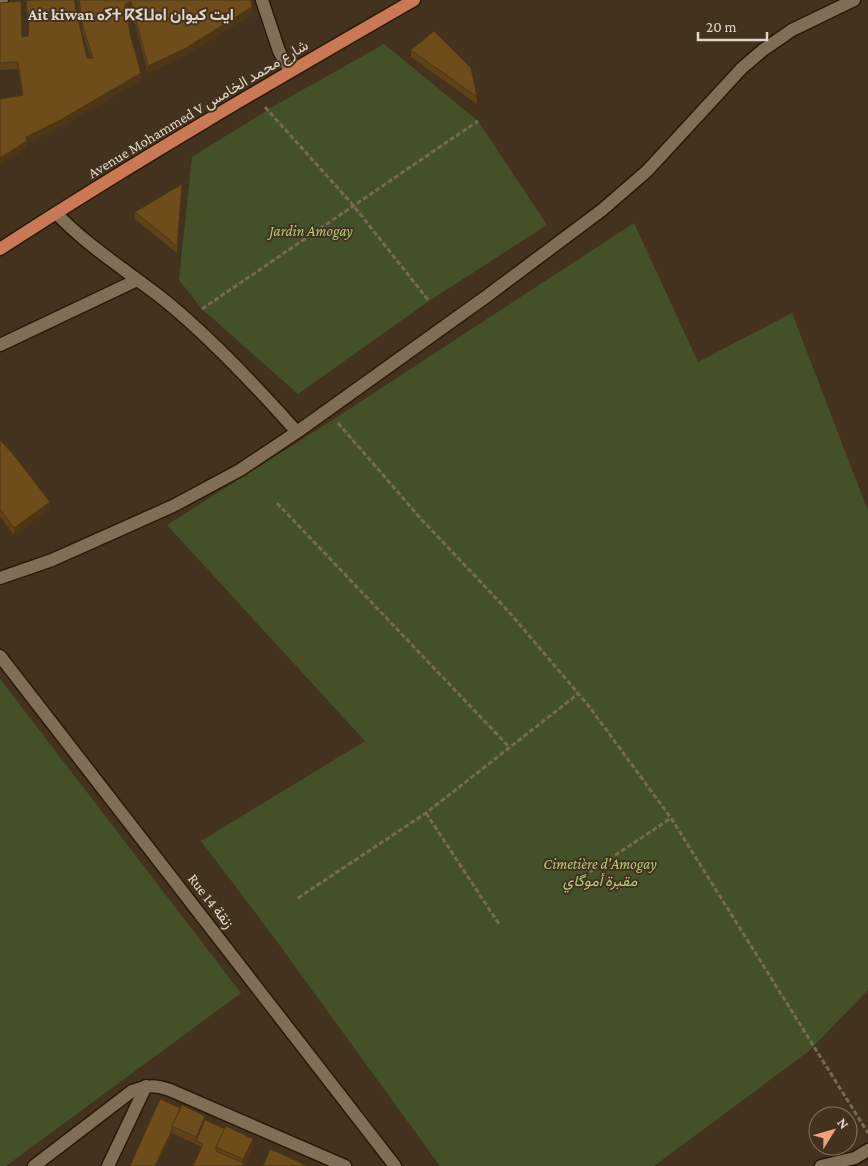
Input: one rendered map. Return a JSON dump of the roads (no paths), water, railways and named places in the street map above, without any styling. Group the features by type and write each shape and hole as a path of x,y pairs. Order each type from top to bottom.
{"main road":[{"name":"Avenue Mohammed V شارع محمد الخامس","path":"0,249 290,71 414,0"}],"street":[{"path":"262,0 279,51 290,71"},
{"path":"0,578 52,560 173,506 240,470 297,432 472,307 602,210 647,171 742,68 763,50 792,30 854,0"},
{"path":"56,213 92,246 168,303 210,341 271,402 297,432"},
{"path":"0,345 137,280"},
{"name":"Rue 14 زنقة","path":"0,656 395,1166"},
{"path":"34,1166 132,1091 146,1086 156,1086 170,1090 345,1166"},
{"path":"108,1166 146,1086"},
{"path":"821,1166 862,1158 868,1150"}],"district":[{"name":"Ait kiwan ⴰⵢⵜ ⴽⵉⵡⴰⵏ ايت كيوان","path":"131,14"}],"park label":[{"name":"Jardin Amogay","path":"311,231"},
{"name":"Cimetière d'Amogay مقبرة أموگاي","path":"600,872"}]}
